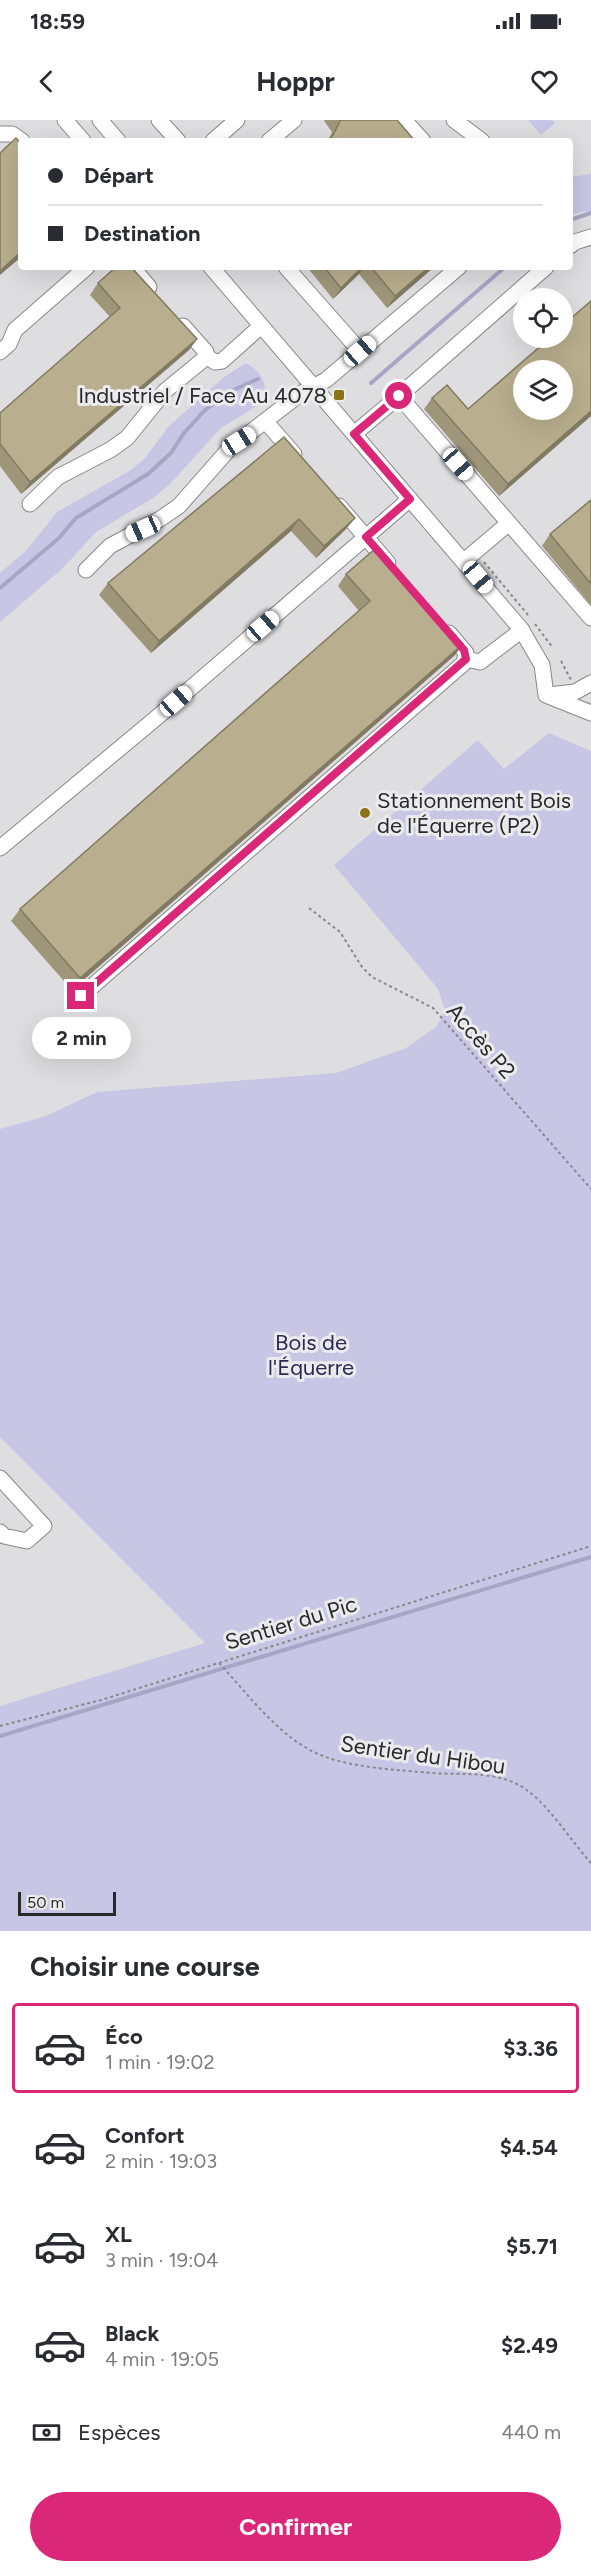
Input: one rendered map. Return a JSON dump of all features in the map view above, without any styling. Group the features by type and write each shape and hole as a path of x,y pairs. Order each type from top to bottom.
{"street":[{"path":"65,120 80,138"},
{"path":"100,120 115,138"},
{"path":"159,120 175,138"},
{"path":"216,138 237,120"},
{"path":"273,138 294,120"},
{"path":"404,120 420,138"},
{"path":"454,120 478,138"},
{"path":"0,134 12,134 18,138"},
{"path":"573,244 591,237"},
{"path":"0,352 9,344 15,330 84,270"},
{"path":"135,270 161,301"},
{"path":"212,270 522,630 542,665 546,695"},
{"path":"289,270 360,351"},
{"path":"86,570 118,540 160,519 179,506 202,482 221,456 300,394 326,380 455,270"},
{"path":"354,434 543,270"},
{"path":"176,318 206,352 206,356 215,362 222,361 261,326"},
{"path":"30,504 58,477 110,450 127,438 165,391 206,356"},
{"path":"399,396 591,618"},
{"path":"266,422 304,466"},
{"path":"327,493 396,572"},
{"path":"0,848 155,719 410,499"},
{"path":"464,561 509,523"},
{"path":"441,624 464,650 466,659"},
{"path":"466,659 476,662 483,660 522,630"},
{"path":"81,996 466,659"},
{"path":"546,695 574,692 591,683"},
{"path":"546,695 591,699"},
{"path":"546,695 591,713"},
{"path":"0,1478 44,1526 27,1541 4,1536 0,1532"}],"path":[{"path":"561,661 570,675"},
{"name":"Accès P2","path":"309,908 340,932 362,967 372,976 433,1008 591,1189"},
{"name":"Sentier du Pic","path":"0,1726 100,1700 591,1546"},
{"name":"Sentier du Hibou","path":"218,1662 282,1729 324,1757 412,1771 487,1775 515,1783 524,1788 554,1818 591,1863"}],"green space":[{"path":"528,120 552,120 555,123 541,135"},
{"path":"591,174 591,212 573,214 573,177"},
{"path":"246,363 262,378 265,401 221,428 170,484 153,498 96,532 62,569 0,622 0,573 26,551 57,512 131,470 145,458 168,427 224,377"},
{"name":"Bois de l'Équerre","path":"549,733 591,751 591,1931 0,1931 0,1706 205,1643 0,1437 0,1129 46,1116 97,1092 336,1073 406,1048 437,1026 445,1010 438,989 334,865 478,740 504,769"}],"building":[{"path":"340,120 397,120 412,138 330,138"},
{"path":"16,138 18,140 18,255 0,271 0,153"},
{"path":"113,270 134,270 197,339 30,482 0,444 0,413 120,308 98,283"},
{"path":"326,270 359,270 341,288"},
{"path":"373,270 425,270 395,296"},
{"path":"591,301 591,411 508,484 432,398 447,385 468,409 513,370 513,420 573,420 573,360 525,360 538,348 573,348 573,317"},
{"path":"284,437 355,518 324,546 299,519 159,641 108,583"},
{"path":"591,500 591,584 550,534"},
{"path":"376,548 463,644 80,978 20,909 370,601 346,574"}],"waterway":[{"path":"573,219 591,213"},
{"path":"371,383 502,270"},
{"path":"0,588 59,538 76,518 148,474 171,453 184,433 205,410 231,391 258,379"},
{"path":"0,1736 591,1557"}],"place":[{"name":"Industriel / Face Au 4078","path":"339,395"},
{"name":"Stationnement Bois de l'Équerre (P2)","path":"365,813"}],"route":[{"path":"81,996 464,663 467,656 464,650 366,537 410,499 354,434 399,396"}]}
